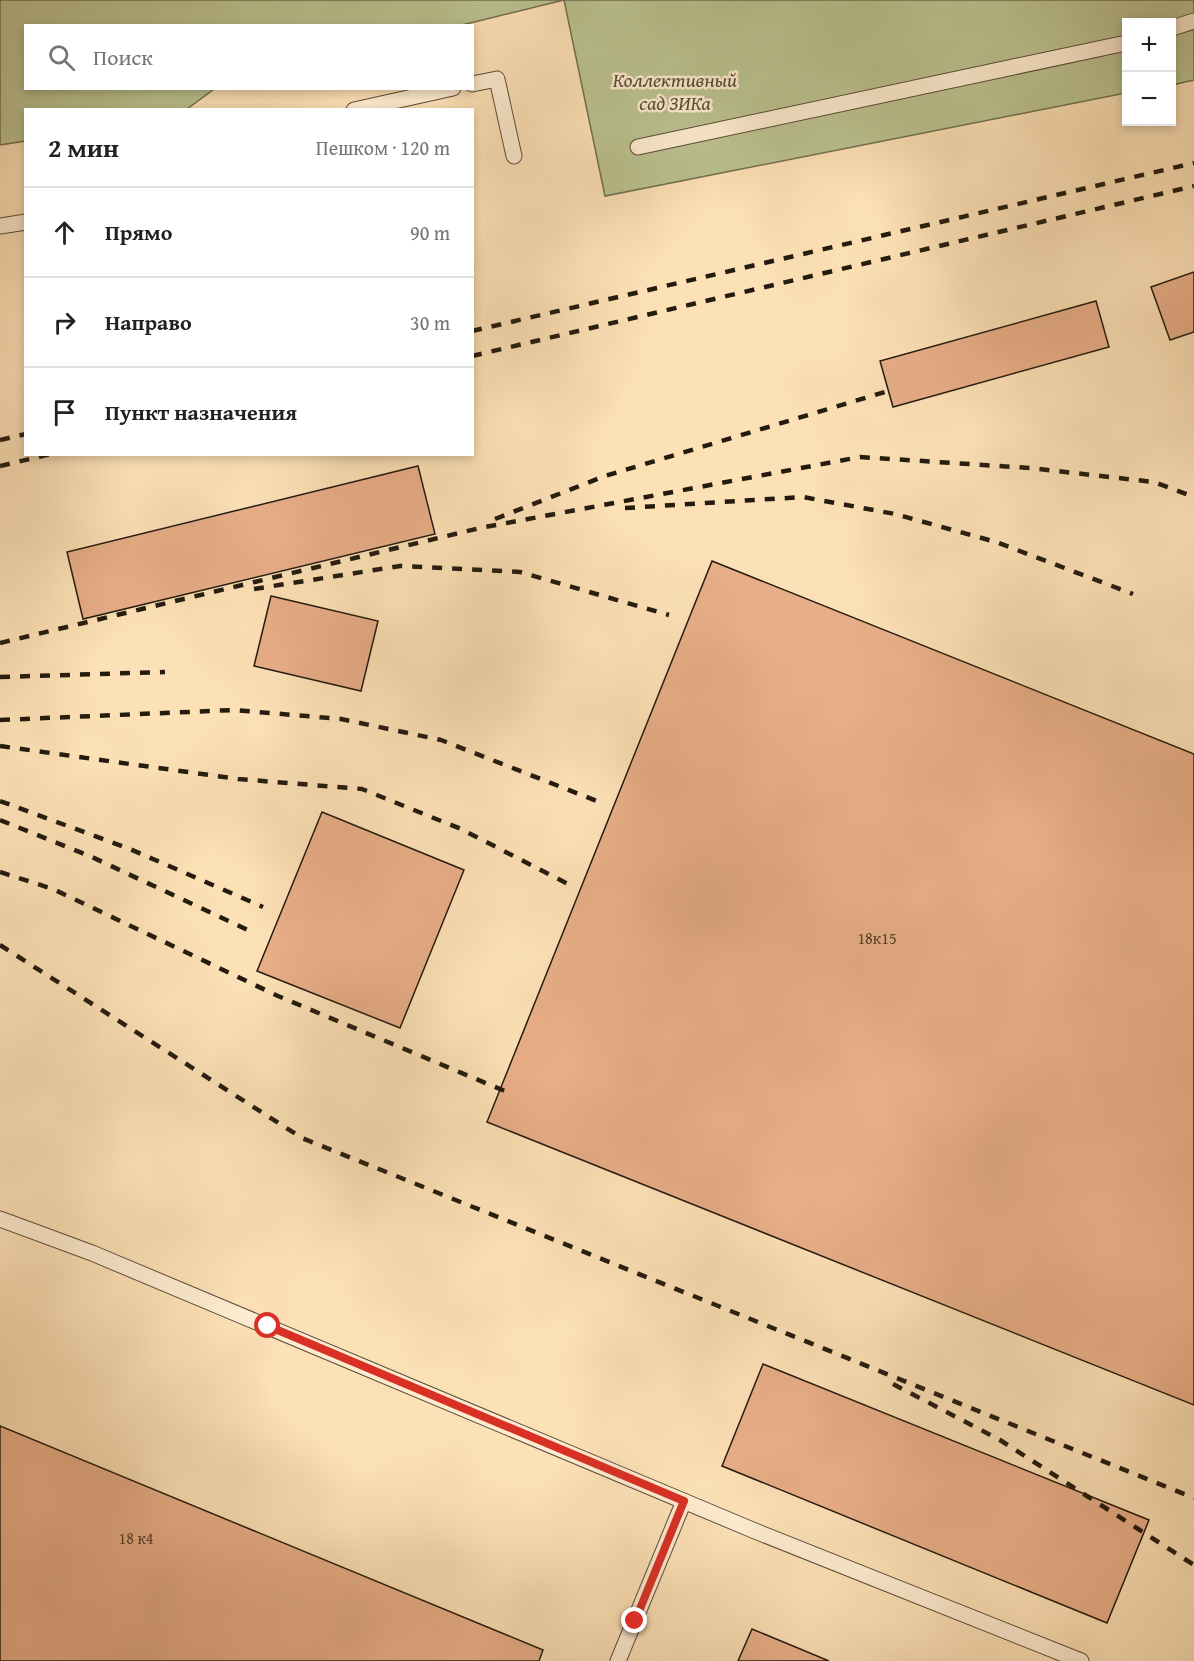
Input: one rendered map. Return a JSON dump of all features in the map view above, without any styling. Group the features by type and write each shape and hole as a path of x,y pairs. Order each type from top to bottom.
{"lane":[{"path":"1176,27 1194,21"},
{"path":"638,147 1122,44"},
{"path":"474,84 497,79 514,156"},
{"path":"372,108 400,105 447,90"},
{"path":"0,226 24,222"},
{"path":"0,1219 92,1253 684,1501 1081,1661"},
{"path":"618,1661 684,1501"}],"green space":[{"path":"0,0 564,0 466,24 24,24 24,90 213,90 188,108 24,108 24,141 0,145"},
{"name":"Коллективный сад ЗИКа","path":"564,0 1194,0 1194,80 1176,84 1176,18 1122,18 1122,94 605,196"}],"building":[{"path":"1194,272 1194,332 1170,340 1151,287"},
{"path":"1096,301 1109,347 893,407 880,361"},
{"path":"418,466 435,534 83,619 67,552"},
{"path":"712,561 1194,754 1194,1405 487,1122"},
{"path":"271,596 378,621 361,691 254,666"},
{"path":"322,812 464,870 400,1028 257,971"},
{"path":"763,1364 1149,1520 1107,1623 722,1466"},
{"path":"0,1426 543,1650 539,1661 0,1661"},
{"path":"752,1629 829,1661 738,1661"}],"railway":[{"path":"474,331 1194,163"},
{"path":"474,356 1194,186"},
{"path":"495,519 605,476 888,391"},
{"path":"0,440 24,434"},
{"path":"0,466 42,456"},
{"path":"0,643 480,528 860,457 1030,468 1154,482 1194,497"},
{"path":"625,508 803,497 895,514 996,542 1133,594"},
{"path":"254,589 400,566 520,572 669,615"},
{"path":"0,677 165,672"},
{"path":"0,720 234,710 341,719 441,740 602,803"},
{"path":"0,746 238,779 362,789 461,829 568,884"},
{"path":"0,801 130,849 263,907"},
{"path":"0,820 92,857 254,933"},
{"path":"0,872 53,889 278,996 507,1092"},
{"path":"0,945 302,1138 1194,1498"},
{"path":"893,1384 1000,1440 1194,1565"}],"route":[{"path":"268,1326 684,1501 635,1621"}]}
